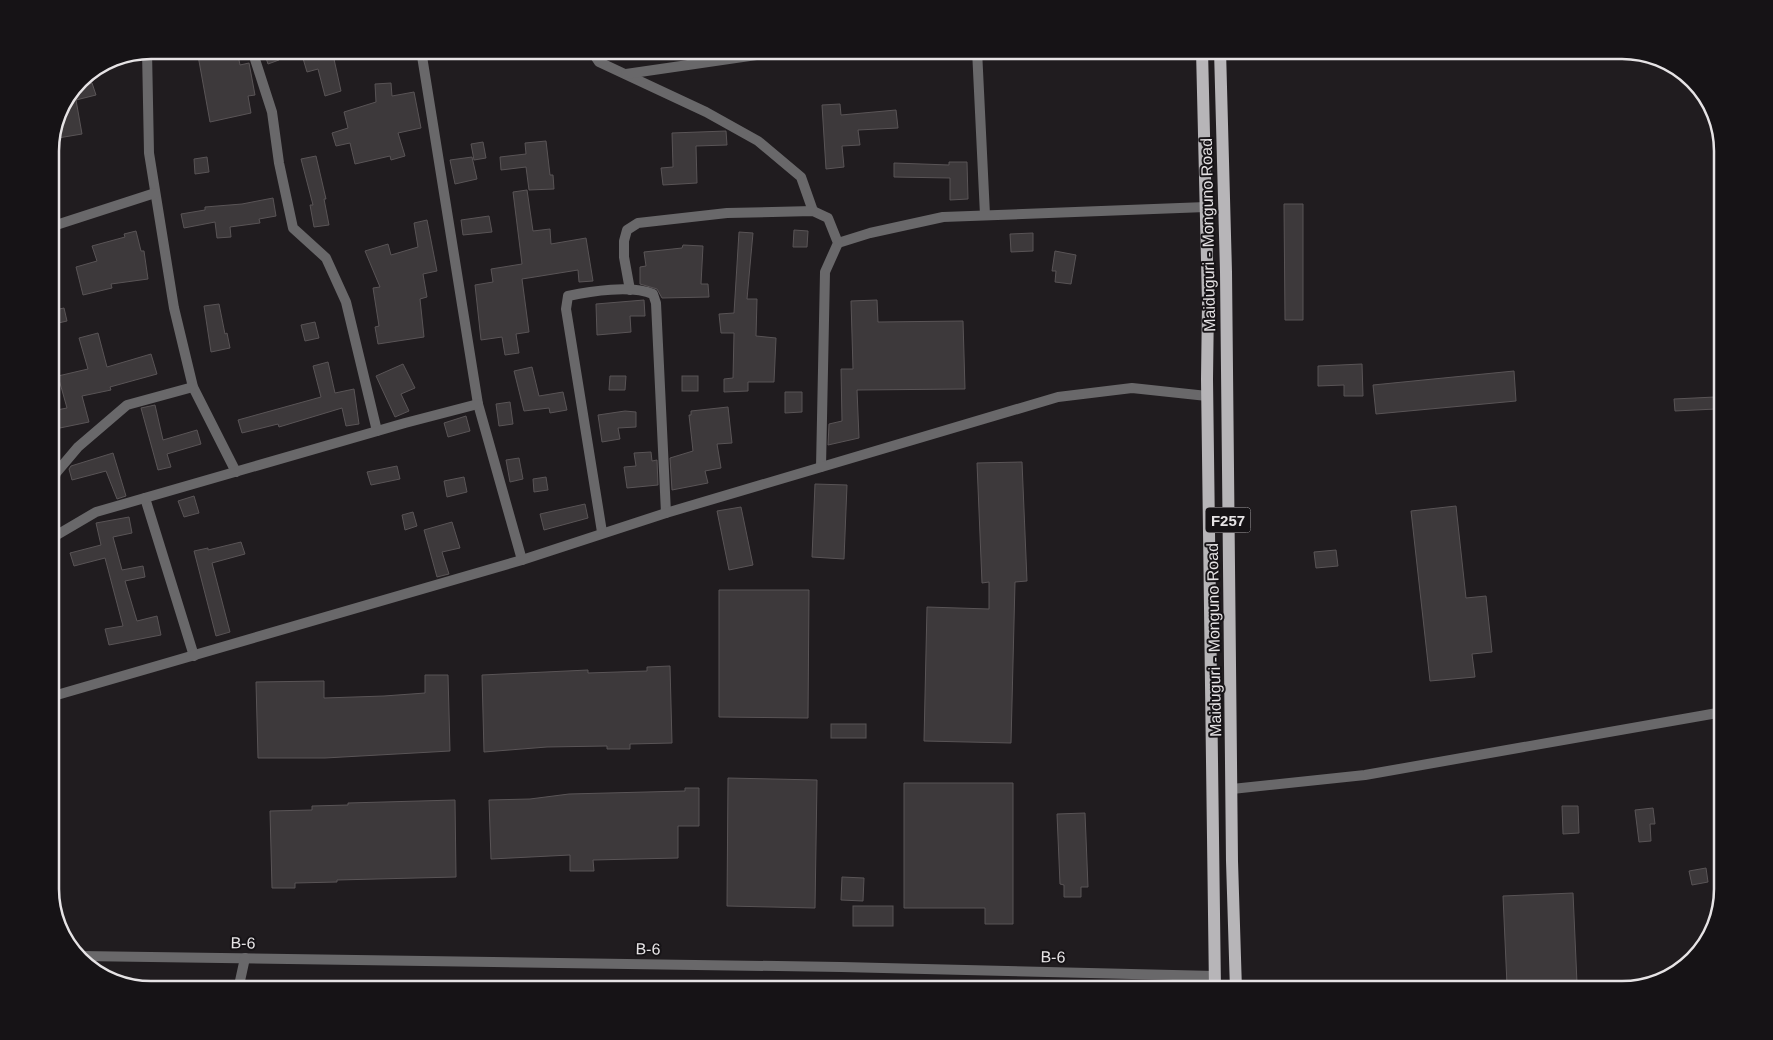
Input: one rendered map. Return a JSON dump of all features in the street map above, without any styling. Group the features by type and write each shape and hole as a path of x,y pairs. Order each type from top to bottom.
{"main road":[{"name":"Maiduguri - Monguno Road","path":"1202,59 1206,207 1215,981"},
{"name":"Maiduguri - Monguno Road","path":"1220,59 1226,272 1236,981"}],"street":[{"path":"147,59 149,153 174,308 193,386 236,472"},
{"path":"255,59 272,112 279,164 293,228 326,258 346,302 377,431"},
{"path":"422,59 478,404 522,560"},
{"path":"597,59 599,62 706,112 758,141 801,177 813,211"},
{"path":"625,74 729,59"},
{"path":"977,59 985,215"},
{"path":"59,224 155,193"},
{"path":"838,243 870,233 943,217 1206,207"},
{"path":"630,290 624,241 627,230 638,223 727,213 813,211 828,218 838,243 826,272 821,467"},
{"path":"602,532 566,309 568,296 583,293 630,290 643,290 653,294 656,303 666,513"},
{"path":"59,469 78,447 127,405 193,386"},
{"path":"59,695 522,560 602,532 1058,397 1132,388 1207,396"},
{"path":"59,534 96,512 478,404"},
{"path":"145,498 194,656"},
{"path":"1232,789 1365,775 1714,714"},
{"name":"B-6","path":"88,956 841,967 1215,976"},
{"path":"240,981 245,958"}],"building":[{"path":"199,59 239,59 240,65 249,63 255,95 248,96 251,113 210,122"},
{"path":"266,59 279,59 279,60 268,64"},
{"path":"303,59 334,59 341,91 325,96 318,69 307,72"},
{"path":"92,83 96,95 76,100 82,134 60,138 68,110 88,84"},
{"path":"391,83 392,96 414,92 421,128 398,133 405,156 391,160 390,156 355,164 350,143 336,146 332,133 348,128 344,112 376,102 375,84"},
{"path":"840,104 841,115 896,110 898,128 858,130 860,145 842,146 844,167 826,169 822,105"},
{"path":"726,131 727,145 696,146 697,183 663,185 661,168 673,167 672,133"},
{"path":"546,141 550,175 553,175 554,189 529,190 526,167 501,170 500,157 526,154 525,143"},
{"path":"483,142 486,158 474,160 471,144"},
{"path":"316,156 326,199 324,199 329,225 314,227 310,205 313,205 301,159"},
{"path":"207,157 209,172 195,174 194,159"},
{"path":"472,157 477,179 455,184 450,160"},
{"path":"949,162 967,162 968,199 950,200 950,178 894,177 894,163 949,165"},
{"path":"527,190 533,231 550,229 551,244 586,238 593,281 579,282 578,270 522,279 529,332 516,334 519,353 505,355 502,337 481,340 475,285 493,282 491,269 522,264 513,192"},
{"path":"273,198 276,216 259,219 260,223 230,227 231,237 217,238 215,222 184,228 181,214 205,210 205,207 242,204"},
{"path":"1284,204 1303,204 1303,320 1285,320"},
{"path":"489,216 492,232 463,235 461,220"},
{"path":"427,220 437,271 423,274 427,297 420,299 424,337 378,344 375,327 379,326 373,288 380,287 365,251 388,244 391,255 418,247 414,223"},
{"path":"794,230 808,231 807,247 793,247"},
{"path":"136,231 141,251 144,251 148,279 111,284 112,288 83,295 76,267 97,261 92,246 125,237 124,234"},
{"path":"739,232 753,233 747,299 757,299 756,336 776,338 774,382 748,382 748,391 724,392 724,379 733,378 734,333 721,333 719,314 734,313"},
{"path":"1033,233 1033,251 1011,252 1010,234"},
{"path":"683,245 703,246 701,284 708,284 709,297 662,298 657,289 640,284 640,267 646,266 644,252 682,248"},
{"path":"1055,251 1076,255 1071,284 1055,282 1056,271 1052,271"},
{"path":"644,300 645,316 630,316 631,332 597,335 596,304"},
{"path":"877,300 878,322 963,321 965,389 857,390 859,438 828,445 829,424 842,421 841,369 853,369 851,301"},
{"path":"219,304 230,348 211,352 204,306"},
{"path":"64,308 67,321 59,323 59,309"},
{"path":"315,322 319,338 305,341 301,325"},
{"path":"98,333 107,367 151,354 157,374 110,387 111,390 82,396 89,422 59,428 59,410 67,408 59,376 88,369 79,338"},
{"path":"328,362 335,393 354,389 359,424 346,426 342,408 279,427 278,424 242,433 238,420 321,397 313,366"},
{"path":"403,364 415,388 401,394 409,411 395,417 376,376"},
{"path":"1362,364 1363,396 1344,396 1344,385 1318,386 1318,366"},
{"path":"532,367 539,396 563,392 567,410 550,413 549,408 524,411 514,371"},
{"path":"1514,371 1516,401 1376,414 1373,385"},
{"path":"610,376 626,376 625,390 609,390"},
{"path":"682,376 698,376 698,391 682,391"},
{"path":"785,392 802,392 802,412 785,413"},
{"path":"1714,397 1714,409 1675,411 1674,399"},
{"path":"510,402 513,424 499,426 496,404"},
{"path":"155,405 163,440 197,430 201,444 167,454 171,467 158,470 141,408"},
{"path":"728,407 732,443 717,444 721,468 705,471 708,483 672,490 670,458 693,451 689,415 691,415 691,411"},
{"path":"625,411 636,412 636,427 618,428 620,439 602,442 598,415"},
{"path":"466,416 470,431 448,437 444,423"},
{"path":"651,452 652,461 657,460 658,485 627,488 624,467 636,466 634,453"},
{"path":"113,453 126,496 117,499 106,471 72,480 69,469 71,466"},
{"path":"519,458 523,479 510,482 506,460"},
{"path":"1022,462 1027,581 1015,582 1011,743 924,741 927,607 989,609 989,582 982,583 977,463"},
{"path":"397,466 400,479 371,485 367,472"},
{"path":"464,477 467,492 447,497 444,481"},
{"path":"546,477 548,490 534,492 533,479"},
{"path":"815,484 847,485 844,559 812,557"},
{"path":"194,496 199,513 184,517 178,501"},
{"path":"585,504 588,518 544,530 540,514"},
{"path":"1456,506 1466,598 1486,596 1492,652 1472,654 1475,677 1430,681 1411,511"},
{"path":"741,507 753,565 729,570 717,511"},
{"path":"413,512 417,526 405,530 402,515"},
{"path":"129,517 132,533 113,537 122,570 143,566 145,577 125,581 137,621 157,616 161,635 109,645 105,629 123,626 105,558 74,566 70,553 101,545 96,523"},
{"path":"452,522 460,548 442,552 449,574 437,577 424,530"},
{"path":"241,542 245,554 212,563 230,632 216,636 194,551 208,548 208,550"},
{"path":"1336,550 1338,566 1316,568 1314,552"},
{"path":"719,590 809,590 808,718 719,717"},
{"path":"670,666 672,743 630,744 630,749 607,749 607,746 547,747 484,752 482,675 588,670 588,673 647,671 647,667"},
{"path":"425,675 448,675 450,751 325,758 258,758 256,682 324,681 324,698 384,696 425,693"},
{"path":"831,724 866,724 866,738 831,738"},
{"path":"728,778 817,780 815,908 727,906"},
{"path":"904,783 1013,783 1013,924 985,924 985,908 904,908"},
{"path":"685,788 699,788 699,826 678,826 678,858 593,860 594,871 570,871 570,855 491,859 489,800 530,799 569,794 685,791"},
{"path":"455,800 456,877 337,880 337,882 295,883 295,888 272,888 270,811 312,810 312,806 348,805 348,803"},
{"path":"1562,806 1578,806 1579,833 1563,834"},
{"path":"1653,808 1655,824 1650,824 1651,841 1639,842 1635,810"},
{"path":"1085,813 1088,887 1081,887 1081,897 1064,897 1064,885 1060,884 1057,814"},
{"path":"1706,868 1708,882 1692,885 1689,871"},
{"path":"842,877 864,878 863,901 841,900"},
{"path":"1573,893 1577,981 1507,981 1503,896"},
{"path":"853,906 893,906 893,926 853,926"}]}
